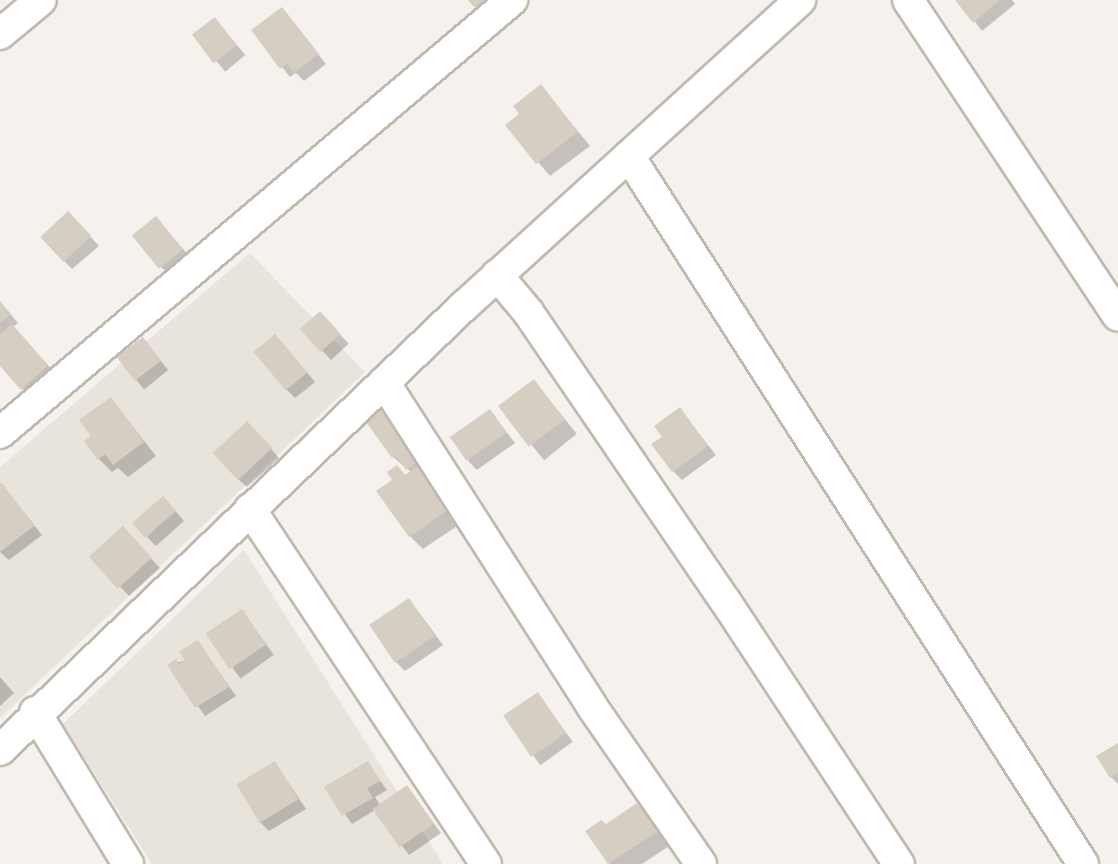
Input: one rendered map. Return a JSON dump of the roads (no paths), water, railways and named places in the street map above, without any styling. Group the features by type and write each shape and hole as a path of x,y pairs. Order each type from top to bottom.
{"street":[{"path":"0,34 41,0"},
{"path":"0,433 512,0"},
{"path":"0,750 35,712 497,275 800,0"},
{"path":"908,0 1118,316"},
{"path":"629,156 1083,864"},
{"path":"497,275 528,312 726,602 899,864"},
{"path":"384,382 591,705 701,864"},
{"path":"250,509 486,864"},
{"path":"35,712 128,864"}]}
